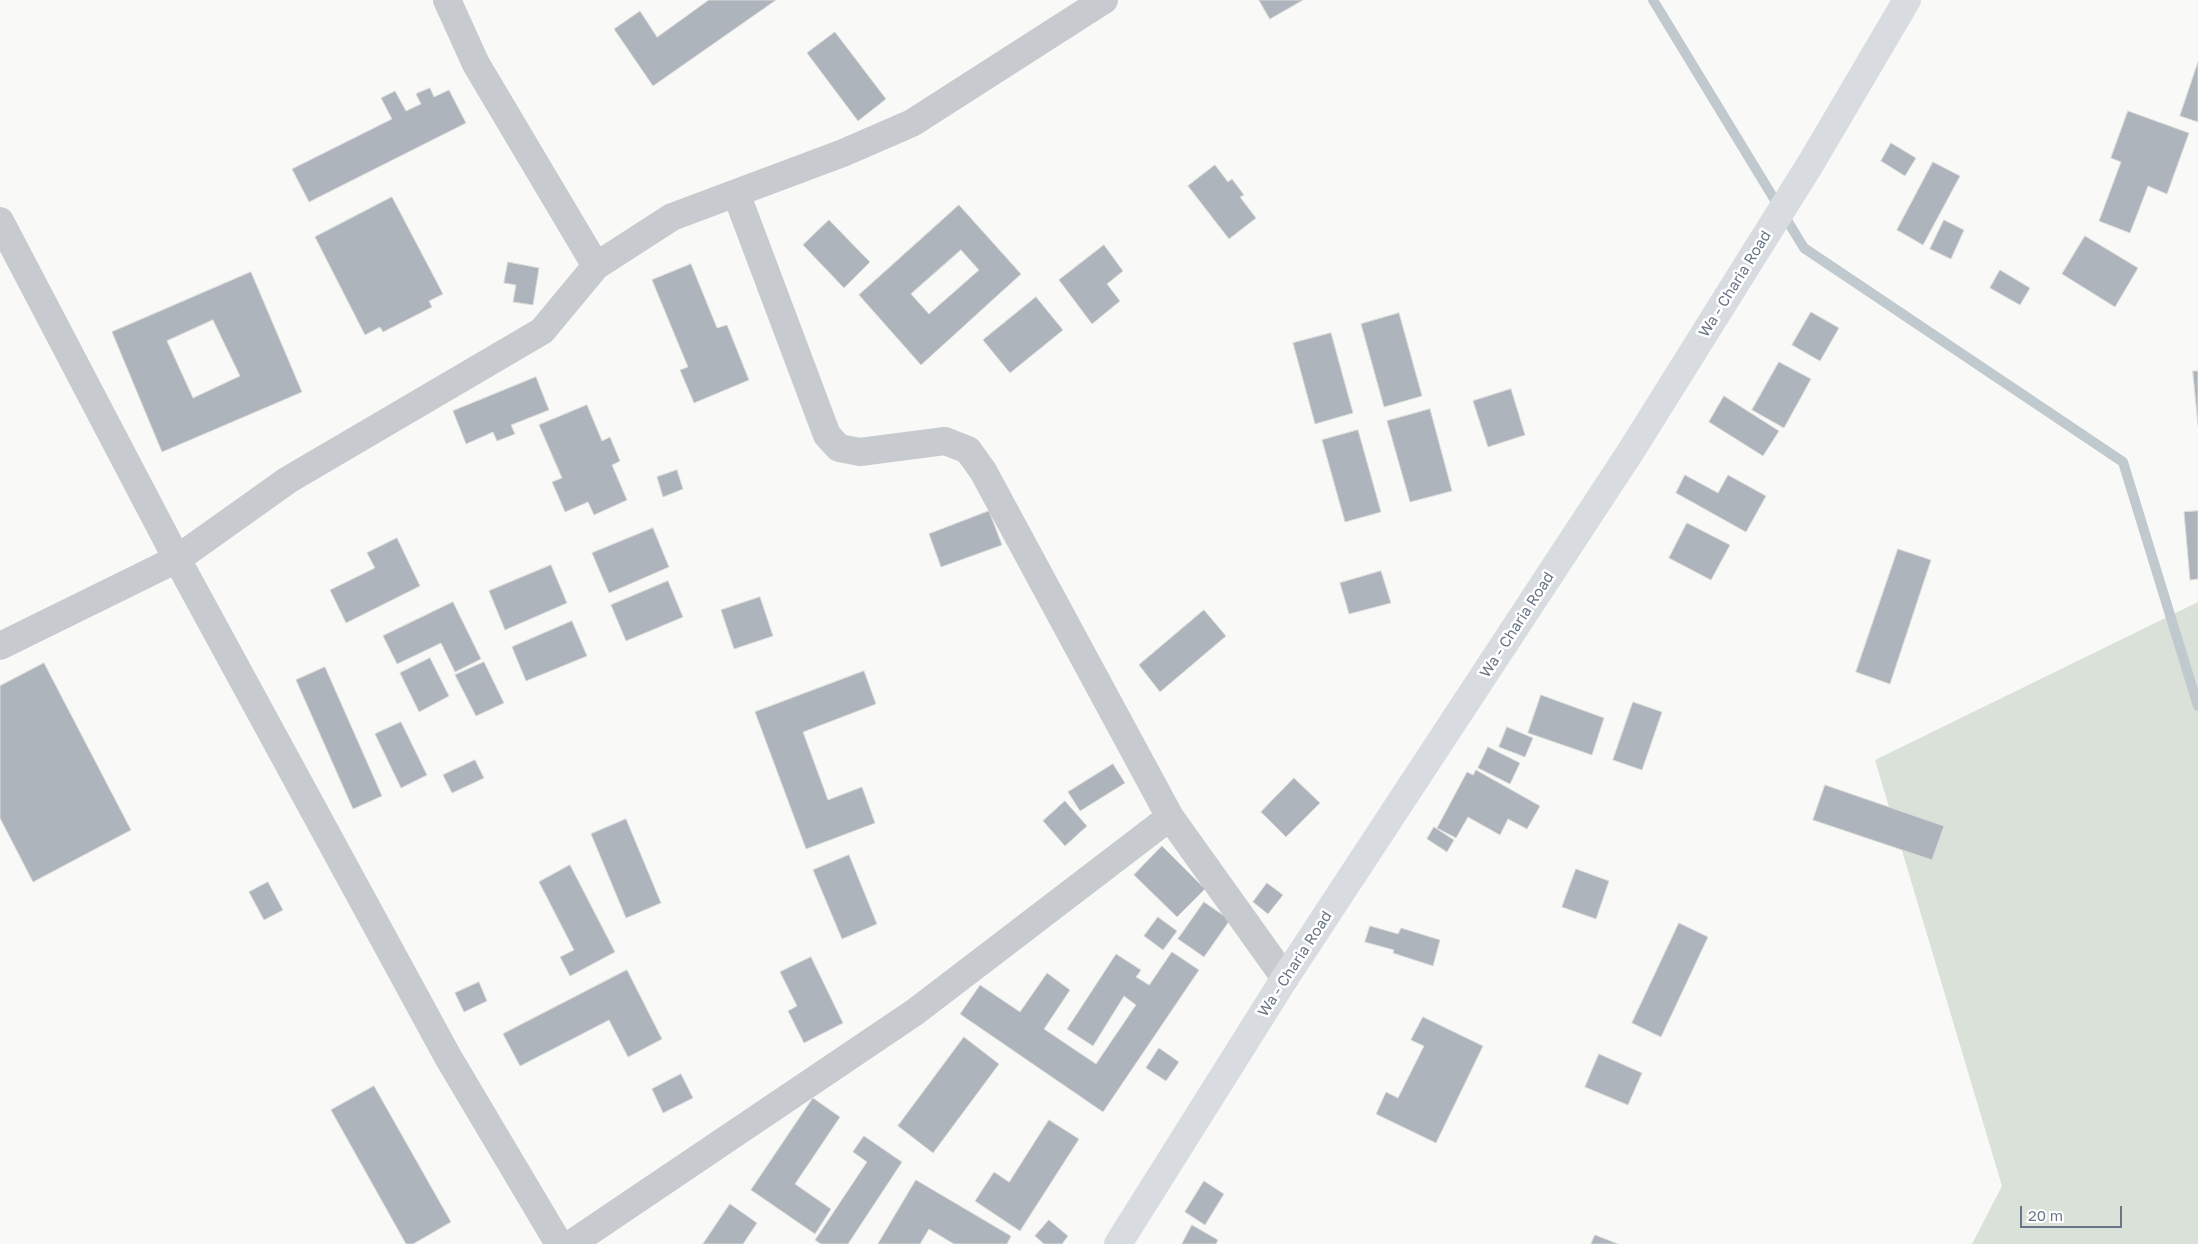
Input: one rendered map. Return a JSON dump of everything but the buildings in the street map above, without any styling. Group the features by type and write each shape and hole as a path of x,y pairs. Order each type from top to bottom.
{"street":[{"path":"447,0 476,64 596,266"},
{"path":"0,646 177,559 288,480 542,331 596,266 672,217 843,153 912,123 1104,0"},
{"name":"Wa - Charia Road","path":"1118,1244 1285,978 1631,451 1811,163 1907,0"},
{"path":"736,193 827,435 839,448 860,452 945,442 968,450 983,471 1170,817 1285,978"},
{"path":"0,221 177,559 448,1057 558,1244"},
{"path":"571,1244 915,1012 1170,817"}],"shaded area":[{"path":"2198,602 2198,1244 1972,1244 2002,1186 1875,760"}],"waterway":[{"path":"1653,0 1804,248 2123,462 2198,706"}]}
